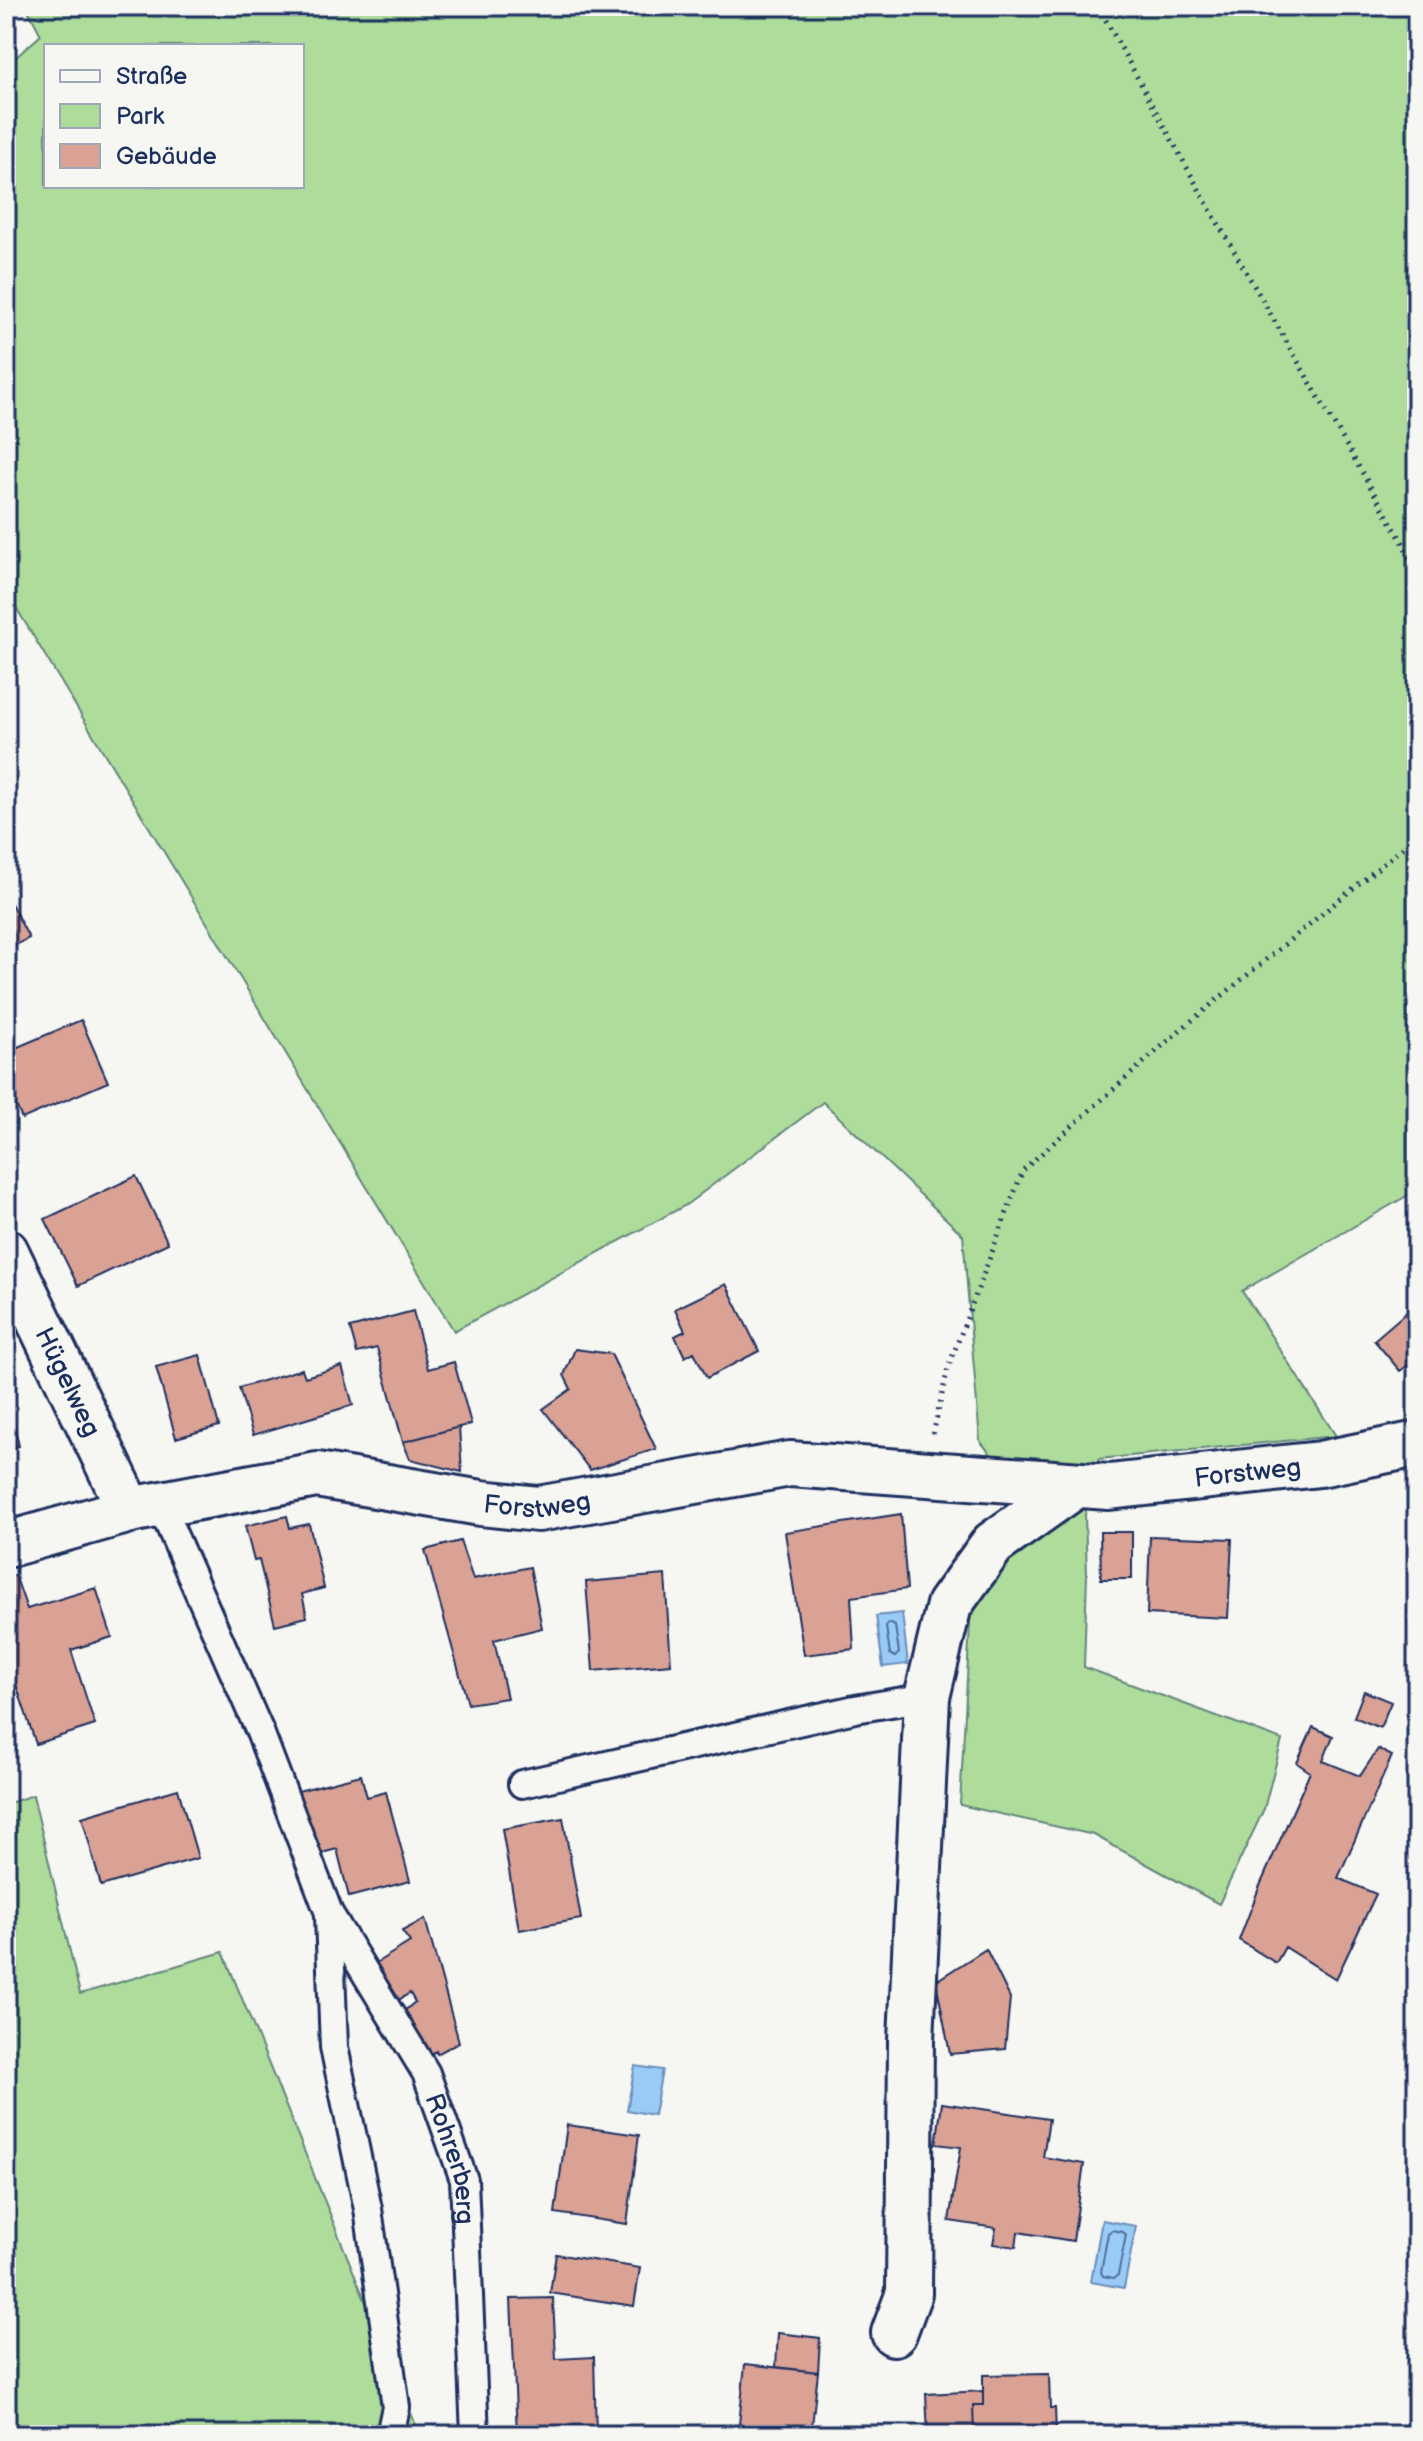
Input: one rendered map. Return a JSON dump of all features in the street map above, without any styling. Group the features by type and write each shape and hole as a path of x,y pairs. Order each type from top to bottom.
{"street":[{"name":"Hügelweg","path":"6,1252 145,1507"},
{"name":"Forstweg","path":"6,1545 145,1507 317,1475 481,1503 538,1509 790,1464 1109,1487 1320,1464 1417,1444"},
{"path":"894,2333 909,2293 911,2040 926,1713 949,1605 993,1544 1076,1485"}],"lane":[{"name":"Rohrerberg","path":"145,1507 260,1732 329,1913 426,2073 464,2180 475,2435"},
{"path":"522,1784 855,1709 926,1713"},
{"name":"Rohrerberg","path":"329,1913 334,2047 368,2209 396,2407 390,2435"}],"path":[{"path":"1098,6 1212,213 1403,543 1417,581"},
{"path":"923,1473 948,1368 1023,1170 1179,1031 1417,836"}],"green space":[{"path":"26,6 1417,6 1417,1190 1242,1291 1336,1436 1099,1459 1085,1515 1084,1667 1282,1740 1264,1809 1219,1904 1094,1835 960,1805 971,1606 1025,1495 980,1441 963,1235 823,1102 686,1205 454,1331 6,591 6,66 41,35"},
{"path":"33,1795 80,1994 223,1952 420,2435 6,2435 6,1804"}],"water":[{"path":"902,1613 908,1664 883,1667 876,1616"},
{"path":"635,2066 662,2070 654,2115 627,2110"},
{"path":"1102,2220 1136,2226 1124,2288 1091,2282"}],"building":[{"path":"6,894 29,938 6,950"},
{"path":"81,1020 108,1082 22,1119 6,1082 6,1052"},
{"path":"136,1176 168,1243 78,1286 45,1219"},
{"path":"726,1284 759,1351 707,1378 694,1352 685,1357 675,1336 685,1331 675,1309"},
{"path":"1417,1309 1417,1359 1400,1371 1374,1340 1409,1310 1411,1314"},
{"path":"413,1311 428,1369 454,1362 471,1424 403,1442 377,1348 357,1353 350,1328"},
{"path":"575,1349 611,1354 656,1449 590,1470 543,1409 571,1389 564,1375"},
{"path":"200,1355 219,1426 176,1438 156,1367"},
{"path":"342,1366 353,1405 253,1435 239,1388 302,1369 305,1377"},
{"path":"6,1391 19,1446 6,1449"},
{"path":"459,1427 462,1472 410,1459 403,1442"},
{"path":"901,1514 907,1589 851,1597 854,1649 804,1655 785,1532"},
{"path":"287,1516 290,1528 309,1524 324,1588 302,1594 307,1617 275,1625 259,1560 254,1561 245,1526"},
{"path":"1100,1532 1132,1532 1132,1579 1101,1579"},
{"path":"1150,1536 1232,1539 1228,1618 1147,1614"},
{"path":"460,1541 473,1579 530,1567 542,1628 494,1640 507,1698 468,1704 425,1550"},
{"path":"15,1575 27,1609 96,1588 112,1637 71,1650 95,1725 36,1744 6,1654 6,1578"},
{"path":"665,1575 671,1664 593,1671 586,1582"},
{"path":"1364,1691 1391,1702 1380,1728 1354,1717"},
{"path":"1313,1727 1333,1736 1323,1761 1360,1776 1378,1749 1392,1756 1338,1878 1376,1894 1336,1979 1285,1947 1276,1963 1239,1940 1310,1772 1297,1763"},
{"path":"361,1775 367,1797 386,1792 410,1881 349,1897 337,1849 314,1855 298,1791"},
{"path":"178,1789 198,1858 101,1886 82,1817"},
{"path":"563,1818 581,1919 519,1930 502,1829"},
{"path":"425,1919 459,2042 428,2056 403,2012 415,2002 410,1993 397,2001 376,1963 410,1942 402,1931"},
{"path":"986,1949 1010,1998 1005,2049 950,2054 936,1981"},
{"path":"942,2103 1049,2119 1043,2157 1084,2164 1073,2241 1018,2232 1016,2247 993,2244 996,2228 949,2221 961,2147 936,2144"},
{"path":"567,2125 639,2135 627,2224 555,2213"},
{"path":"556,2254 640,2268 634,2306 550,2293"},
{"path":"553,2298 556,2359 594,2357 596,2435 517,2435 511,2299"},
{"path":"778,2333 820,2338 818,2372 776,2367"},
{"path":"745,2364 818,2372 811,2435 738,2435"},
{"path":"1049,2374 1050,2408 1055,2408 1056,2433 974,2435 973,2405 983,2405 983,2375"},
{"path":"983,2391 983,2405 973,2405 974,2435 928,2435 926,2394"}]}
